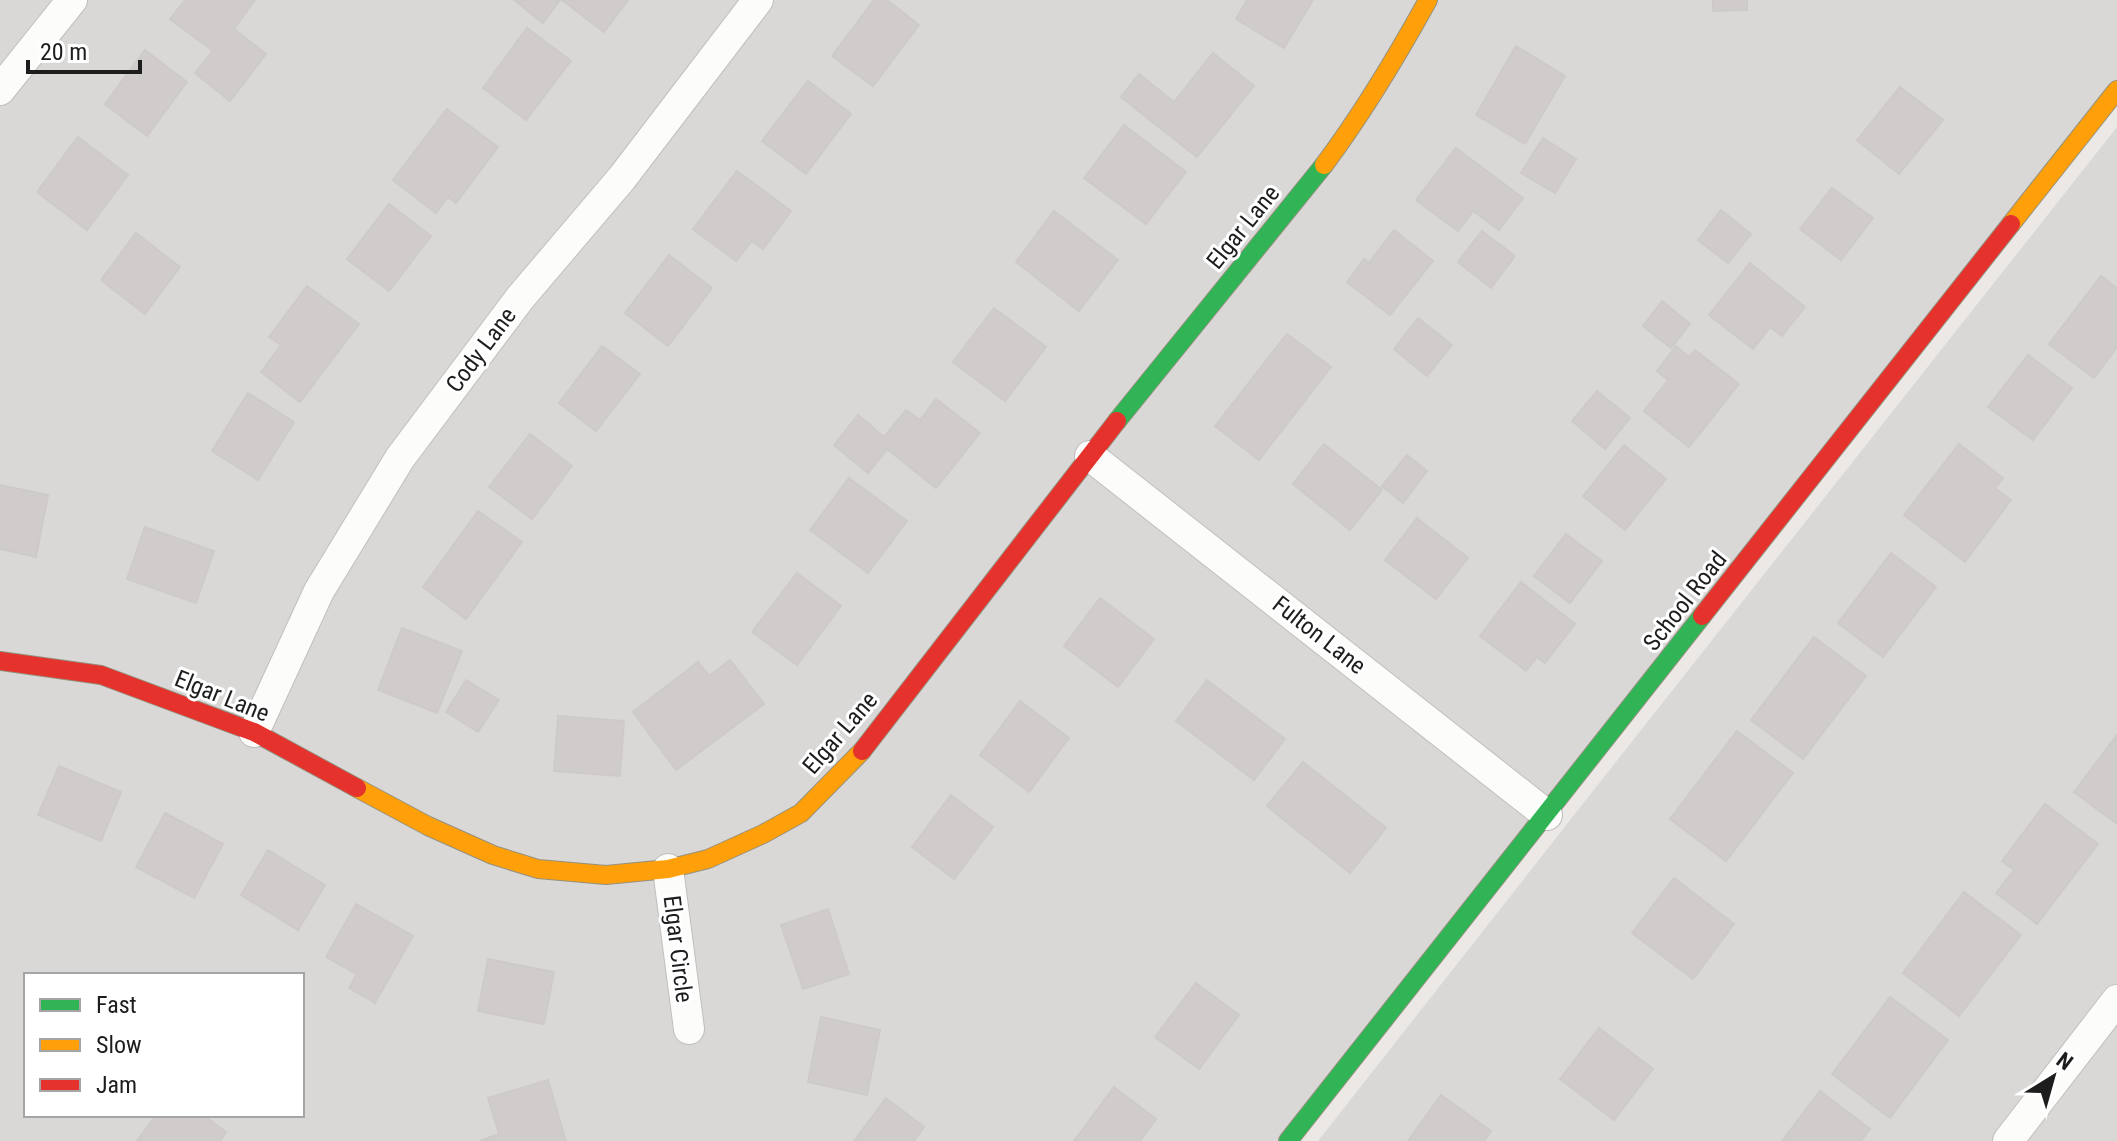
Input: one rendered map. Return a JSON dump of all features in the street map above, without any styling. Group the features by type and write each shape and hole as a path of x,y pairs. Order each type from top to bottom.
{"street":[{"path":"0,90 72,0"},
{"name":"Cody Lane","path":"254,732 319,591 400,458 520,298 622,178 758,0"},
{"name":"Elgar Lane","path":"0,661 101,675 254,732 428,826 493,855 538,869 606,875 668,869 708,859 763,834 801,813 862,751 1090,456 1309,185 1356,122 1428,0"},
{"name":"School Road","path":"1288,1141 2117,90"},
{"name":"Fulton Lane","path":"1090,456 1547,815"},
{"name":"Elgar Circle","path":"668,869 689,1029"},
{"path":"2008,1141 2117,1000"}],"shaded area":[{"path":"0,0 2117,0 2117,90 1288,1141 0,1141"},
{"path":"2117,127 2117,1141 1318,1141 1574,815"}],"building":[{"path":"185,0 255,0 234,29 266,54 230,101 195,73 213,51 170,19"},
{"path":"514,0 560,0 543,23"},
{"path":"562,0 628,0 604,32"},
{"path":"874,0 887,0 919,25 873,86 832,56"},
{"path":"1247,0 1313,0 1284,48 1236,19"},
{"path":"1713,0 1747,0 1747,10 1713,11"},
{"path":"527,28 571,61 526,120 483,88"},
{"path":"1516,46 1565,76 1525,144 1476,115"},
{"path":"145,50 187,82 147,136 105,104"},
{"path":"1213,53 1254,86 1197,157 1121,97 1139,74 1174,102"},
{"path":"808,81 851,114 806,174 762,141"},
{"path":"1900,87 1943,120 1899,174 1857,140"},
{"path":"447,109 498,147 456,203 448,197 436,213 393,180"},
{"path":"1124,125 1186,172 1146,224 1084,178"},
{"path":"78,137 128,175 87,230 37,192"},
{"path":"1543,138 1576,159 1555,193 1521,173"},
{"path":"1456,148 1523,198 1499,230 1473,211 1458,231 1416,200"},
{"path":"737,171 791,211 763,249 752,241 736,261 693,229"},
{"path":"1832,188 1873,218 1841,260 1800,229"},
{"path":"389,204 431,236 389,291 347,259"},
{"path":"1721,210 1751,234 1728,263 1698,240"},
{"path":"1054,211 1118,260 1079,311 1016,262"},
{"path":"1394,230 1433,261 1390,315 1347,282 1364,259 1369,263"},
{"path":"1482,231 1515,256 1491,288 1458,262"},
{"path":"136,233 180,267 145,314 101,280"},
{"path":"669,255 712,288 668,346 625,313"},
{"path":"1750,263 1805,307 1782,336 1770,327 1753,349 1709,315"},
{"path":"2101,276 2117,288 2117,347 2094,378 2049,344"},
{"path":"307,286 359,324 300,402 261,372 281,345 269,337"},
{"path":"1662,301 1690,324 1671,348 1643,326"},
{"path":"994,308 1046,347 1005,401 953,362"},
{"path":"1418,318 1452,345 1427,376 1394,349"},
{"path":"1287,334 1331,367 1259,460 1215,426"},
{"path":"602,346 640,374 596,431 559,403"},
{"path":"1676,346 1689,357 1695,350 1739,384 1689,447 1644,411 1668,380 1657,371"},
{"path":"2028,355 2072,388 2033,440 1988,407"},
{"path":"1597,391 1630,418 1605,449 1572,421"},
{"path":"248,393 294,422 258,480 212,451"},
{"path":"936,399 980,433 936,488 887,449 868,473 834,445 858,415 884,437 906,410 920,420"},
{"path":"530,434 572,466 532,519 489,487"},
{"path":"1324,444 1382,490 1350,530 1293,484"},
{"path":"1959,444 2003,478 1995,488 2011,500 1965,562 1904,515"},
{"path":"1624,445 1666,479 1625,530 1583,496"},
{"path":"1407,455 1427,471 1403,503 1382,486"},
{"path":"849,478 907,521 868,573 810,530"},
{"path":"0,485 48,495 36,557 0,549"},
{"path":"478,511 522,542 466,619 423,587"},
{"path":"1417,518 1468,558 1436,599 1385,560"},
{"path":"145,527 214,551 196,603 127,579"},
{"path":"1566,534 1602,561 1570,603 1534,576"},
{"path":"1891,553 1936,587 1883,657 1838,623"},
{"path":"797,573 841,606 797,665 752,632"},
{"path":"1521,582 1575,624 1545,663 1537,657 1526,671 1480,636"},
{"path":"1100,598 1154,639 1118,687 1064,646"},
{"path":"402,628 462,651 437,713 378,690"},
{"path":"1814,637 1866,676 1803,759 1751,720"},
{"path":"730,660 764,704 676,770 633,712 698,662 709,676"},
{"path":"466,680 499,700 478,732 446,712"},
{"path":"1207,680 1285,739 1254,780 1176,721"},
{"path":"1020,701 1069,738 1029,792 980,755"},
{"path":"558,716 624,721 620,776 554,771"},
{"path":"1737,731 1793,773 1726,861 1670,819"},
{"path":"2117,735 2117,824 2074,792"},
{"path":"1303,762 1386,828 1350,873 1267,806"},
{"path":"59,766 121,792 101,841 38,815"},
{"path":"951,795 993,827 954,879 912,847"},
{"path":"2045,804 2098,844 2037,924 1996,893 2014,870 2002,861"},
{"path":"165,813 223,844 194,898 136,867"},
{"path":"268,850 325,885 298,930 241,895"},
{"path":"1674,878 1734,924 1693,979 1632,933"},
{"path":"1964,892 2021,935 1959,1016 1903,973"},
{"path":"356,904 413,936 375,1003 349,988 357,974 326,957"},
{"path":"828,909 849,974 803,989 781,925"},
{"path":"488,959 554,972 544,1024 478,1011"},
{"path":"1196,983 1239,1015 1199,1069 1155,1037"},
{"path":"1890,997 1948,1040 1890,1118 1832,1074"},
{"path":"821,1017 880,1030 867,1095 808,1082"},
{"path":"1599,1028 1653,1069 1614,1120 1560,1079"},
{"path":"548,1080 566,1141 480,1141 499,1134 488,1098"},
{"path":"1114,1087 1156,1119 1140,1141 1074,1141"},
{"path":"1820,1091 1870,1129 1861,1141 1782,1141"},
{"path":"1441,1095 1491,1131 1484,1141 1408,1141"},
{"path":"886,1098 924,1127 914,1141 854,1141"},
{"path":"155,1117 206,1117 226,1132 220,1141 137,1141"}],"traffic: fast":[{"path":"1117,421 1324,165"},
{"path":"1288,1141 1702,616"}],"traffic: slow":[{"path":"1324,165 1379,85 1428,0"},
{"path":"2011,224 2117,90"},
{"path":"357,788 428,826 493,855 538,869 606,875 668,869 708,859 763,834 801,813 862,751"}],"traffic: jam":[{"path":"1702,616 2011,224"},
{"path":"862,751 1117,421"},
{"path":"0,661 101,675 254,732 357,788"}]}
